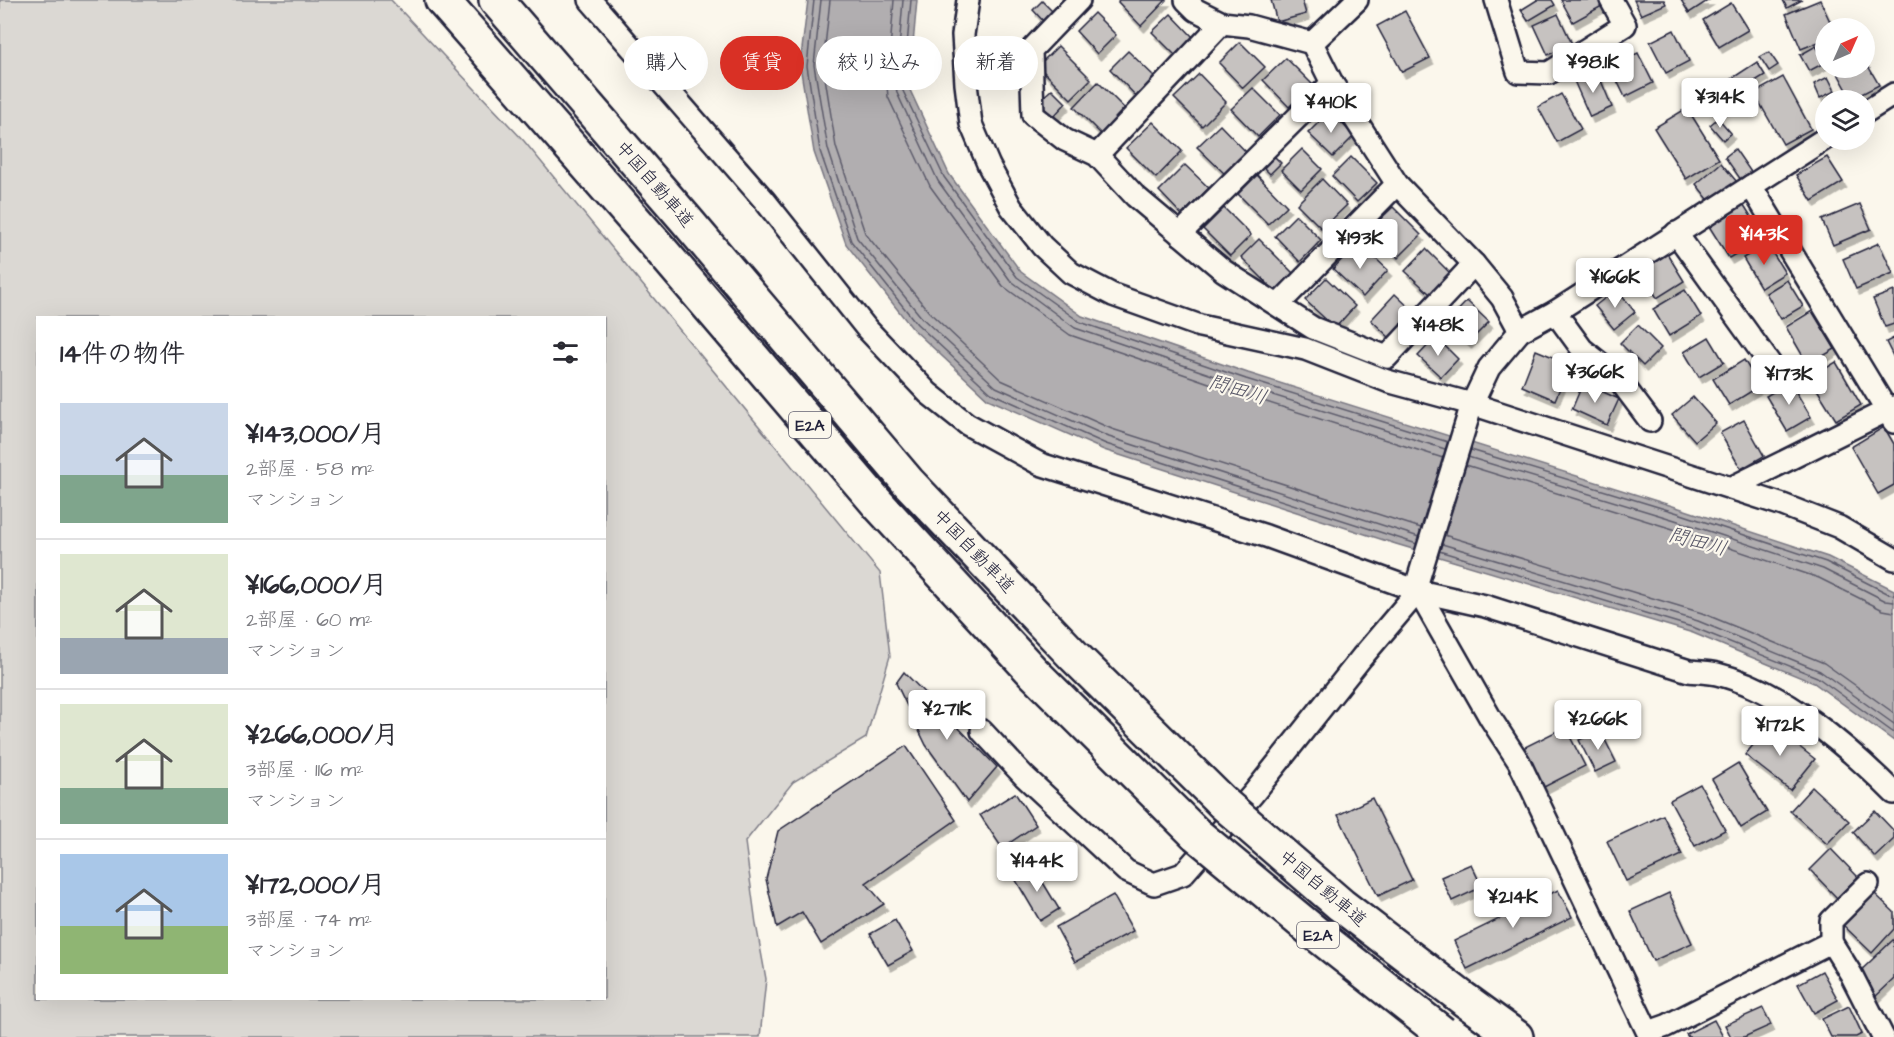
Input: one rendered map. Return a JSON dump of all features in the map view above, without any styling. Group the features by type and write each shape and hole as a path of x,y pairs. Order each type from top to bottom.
{"highway":[{"name":"中国自動車道","path":"442,0 645,232 876,503 1033,672 1196,834 1319,936 1445,1035"},
{"name":"中国自動車道","path":"496,0 687,221 908,483 1075,657 1223,803 1341,905 1516,1037"}],"street":[{"path":"590,0 765,201 867,329 928,393 967,424 1040,464 1689,671 1716,674 1758,689 1810,720 1858,758 1894,794"},
{"path":"968,0 963,35 971,124 989,166 1011,207 1042,246 1071,273 1113,296 1200,326 1305,349 1386,381 1470,409 1733,487 1839,527 1894,559"},
{"path":"1080,0 1030,50 1033,115 1065,141 1096,155 1135,196 1224,271 1313,328 1388,357 1474,264"},
{"path":"1186,0 1196,10 1222,22 1248,26 1312,43 1332,83 1397,184 1474,264 1502,298 1520,331"},
{"path":"1312,43 1357,0"},
{"path":"1502,2 1518,72 1549,73 1625,25 1611,0"},
{"path":"1096,155 1222,22"},
{"path":"1180,234 1332,83"},
{"path":"1875,106 1894,94"},
{"path":"982,731 1024,776 1126,871 1154,884 1183,874 1253,794 1418,586 1470,409 1489,368 1520,331 1555,312 1676,232 1815,145"},
{"path":"1278,305 1397,184"},
{"path":"1733,487 1892,413 1751,186"},
{"path":"1676,232 1773,368"},
{"path":"1555,312 1582,349 1617,377 1650,422"},
{"path":"1418,586 1491,719 1519,762 1649,1034 1831,942"},
{"path":"1868,884 1831,921 1831,942 1851,974 1883,1037"}],"shaded area":[{"path":"0,0 391,0 524,141 880,573 890,656 866,738 793,782 745,842 766,979 760,1037 0,1037"}],"water":[{"name":"問田川","path":"808,0 917,0 914,36 816,36 816,90 910,90 949,174 1021,272 1082,316 1248,373 1828,557 1894,590 1894,741 1814,683 1693,633 1396,544 1104,450 988,399 912,328 846,244 814,152 804,90 804,36"}],"building":[{"path":"1119,0 1166,0 1141,26 1118,2"},
{"path":"1271,0 1302,0 1306,14 1277,22"},
{"path":"1537,0 1552,0 1555,5 1528,21 1521,10"},
{"path":"1561,0 1599,0 1602,6 1573,22"},
{"path":"1634,0 1664,0 1666,4 1641,15"},
{"path":"1681,0 1709,0 1689,13"},
{"path":"1783,0 1802,0 1787,8"},
{"path":"1820,0 1828,18 1815,18 1815,43 1801,49 1786,14"},
{"path":"1042,1 1054,13 1045,23 1033,10"},
{"path":"1731,3 1748,30 1719,47 1703,20"},
{"path":"1405,11 1430,58 1402,72 1377,26"},
{"path":"1094,13 1116,35 1097,54 1076,31"},
{"path":"1171,14 1193,37 1175,55 1152,32"},
{"path":"1558,14 1572,44 1548,55 1534,25"},
{"path":"1674,30 1689,61 1666,73 1650,42"},
{"path":"1240,42 1265,67 1243,88 1219,63"},
{"path":"1058,46 1091,79 1071,99 1038,66"},
{"path":"1815,47 1815,68 1809,71 1800,55"},
{"path":"1128,51 1156,78 1137,97 1110,69"},
{"path":"1769,52 1778,65 1769,71 1760,57"},
{"path":"1638,53 1653,83 1625,97 1610,66"},
{"path":"1286,58 1312,84 1289,107 1263,80"},
{"path":"1757,62 1765,75 1739,91 1731,79"},
{"path":"1597,71 1612,107 1590,117 1574,81"},
{"path":"1199,74 1226,102 1202,126 1174,98"},
{"path":"1783,77 1811,129 1783,144 1754,93"},
{"path":"1828,78 1834,90 1817,90 1814,84"},
{"path":"1840,78 1875,78 1879,85 1869,90 1847,90"},
{"path":"1098,82 1126,110 1101,134 1074,107"},
{"path":"1253,88 1280,115 1258,137 1231,109"},
{"path":"1052,89 1066,103 1053,117 1038,102"},
{"path":"1561,94 1581,129 1557,142 1538,107"},
{"path":"1687,108 1719,159 1686,179 1654,128"},
{"path":"1330,111 1354,136 1333,157 1308,133"},
{"path":"1718,118 1731,133 1723,140 1710,125"},
{"path":"1153,122 1182,151 1156,178 1126,148"},
{"path":"1220,125 1249,155 1228,177 1197,147"},
{"path":"1302,149 1322,169 1301,190 1281,170"},
{"path":"1735,149 1751,172 1741,180 1725,157"},
{"path":"1271,153 1281,163 1270,174 1260,164"},
{"path":"1351,157 1377,183 1357,202 1332,176"},
{"path":"1827,157 1843,182 1812,201 1796,175"},
{"path":"1721,163 1737,182 1711,203 1696,184"},
{"path":"1185,165 1209,188 1182,215 1159,191"},
{"path":"1257,175 1287,206 1268,224 1238,194"},
{"path":"1322,179 1347,205 1322,229 1297,204"},
{"path":"1742,202 1764,237 1729,258 1707,223"},
{"path":"1860,204 1871,229 1833,245 1822,220"},
{"path":"1393,207 1421,235 1398,258 1370,229"},
{"path":"1224,208 1251,235 1230,256 1203,229"},
{"path":"1296,215 1321,240 1300,262 1275,236"},
{"path":"1259,239 1295,275 1277,293 1241,257"},
{"path":"1358,242 1388,270 1363,297 1333,269"},
{"path":"1879,243 1893,273 1856,289 1843,259"},
{"path":"1767,244 1785,273 1761,288 1743,258"},
{"path":"1426,249 1450,273 1430,294 1405,271"},
{"path":"1665,250 1684,281 1657,298 1638,266"},
{"path":"1326,278 1355,306 1335,328 1305,300"},
{"path":"1787,280 1803,306 1781,319 1766,293"},
{"path":"1616,289 1635,312 1614,329 1595,306"},
{"path":"1685,290 1701,316 1669,336 1653,309"},
{"path":"1894,291 1894,324 1885,327 1873,299"},
{"path":"1395,294 1415,313 1391,339 1371,320"},
{"path":"1467,301 1489,322 1468,343 1447,322"},
{"path":"1812,311 1835,349 1808,365 1786,327"},
{"path":"1638,325 1661,348 1643,366 1620,343"},
{"path":"1436,337 1458,359 1441,377 1418,356"},
{"path":"1709,337 1724,362 1699,377 1684,352"},
{"path":"1894,338 1894,358 1886,342"},
{"path":"1536,350 1570,364 1555,400 1522,386"},
{"path":"1744,360 1760,386 1729,405 1713,379"},
{"path":"1836,362 1861,405 1836,420 1810,378"},
{"path":"1790,382 1811,417 1787,431 1766,396"},
{"path":"1583,383 1619,399 1607,425 1572,409"},
{"path":"1693,397 1716,423 1695,441 1672,415"},
{"path":"1744,420 1764,456 1741,469 1720,433"},
{"path":"1884,427 1894,444 1894,485 1878,494 1851,447"},
{"path":"904,672 997,767 967,802 926,745 896,683"},
{"path":"1770,724 1815,759 1790,790 1745,755"},
{"path":"1565,727 1585,766 1544,787 1523,748"},
{"path":"1600,730 1616,762 1595,772 1579,740"},
{"path":"906,746 956,820 866,883 884,904 821,944 802,912 777,927 766,879 778,831"},
{"path":"1738,763 1767,812 1741,828 1712,779"},
{"path":"1700,784 1725,830 1695,846 1670,800"},
{"path":"1812,787 1849,821 1827,844 1790,811"},
{"path":"1015,793 1036,825 1002,848 980,815"},
{"path":"1372,798 1412,880 1378,896 1338,815"},
{"path":"1875,811 1894,831 1894,839 1875,857 1853,832"},
{"path":"1663,815 1682,855 1626,881 1607,841"},
{"path":"1831,849 1858,877 1837,898 1810,870"},
{"path":"1471,864 1482,887 1452,901 1441,877"},
{"path":"1033,866 1059,909 1040,921 1014,877"},
{"path":"1558,890 1572,917 1467,969 1454,941"},
{"path":"1669,893 1692,943 1653,961 1630,911"},
{"path":"1874,893 1894,912 1894,929 1872,953 1843,925"},
{"path":"1113,895 1133,931 1075,962 1056,927"},
{"path":"895,920 913,951 888,965 870,934"},
{"path":"1894,939 1894,979 1875,997 1855,976"},
{"path":"1822,971 1838,1000 1814,1013 1798,984"},
{"path":"1849,1006 1862,1034 1856,1037 1831,1037 1822,1019"},
{"path":"1763,1008 1771,1025 1744,1037 1731,1037 1725,1025"},
{"path":"1714,1020 1723,1037 1688,1037 1686,1034"}]}
